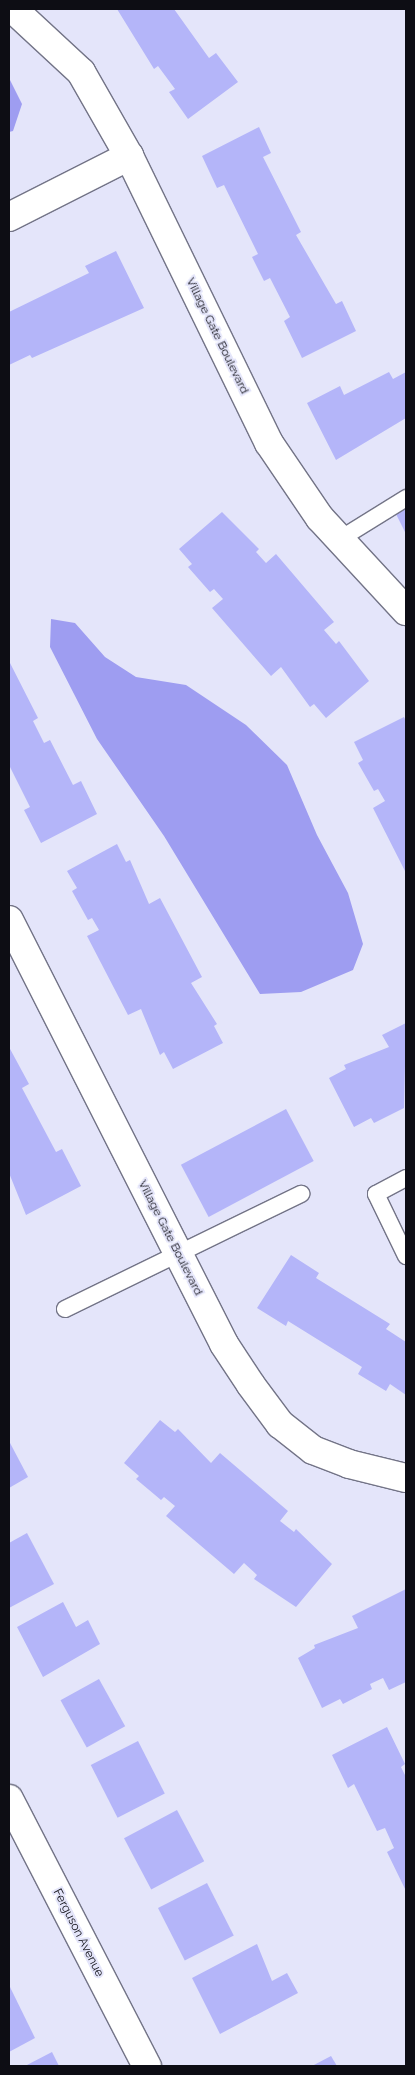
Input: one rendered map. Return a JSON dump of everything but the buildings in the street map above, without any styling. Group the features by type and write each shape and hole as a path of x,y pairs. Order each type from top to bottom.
{"street":[{"name":"Village Gate Boulevard","path":"13,9 81,72 129,156 268,443 320,518 403,603"},
{"path":"9,218 129,156"},
{"name":"Village Gate Boulevard","path":"9,920 224,1344 280,1424 313,1450 349,1464 406,1478"},
{"name":"Ferguson Avenue","path":"9,1799 147,2066"}],"lane":[{"path":"340,539 406,498"},
{"path":"406,1178 376,1194 406,1256"},
{"path":"64,1309 301,1194"}],"shaded area":[{"path":"9,78 22,104 13,131 9,132"},
{"path":"51,619 75,623 105,657 136,677 186,685 246,725 287,765 317,835 348,893 363,944 353,970 301,992 260,994 164,836 97,739 50,647"}]}
